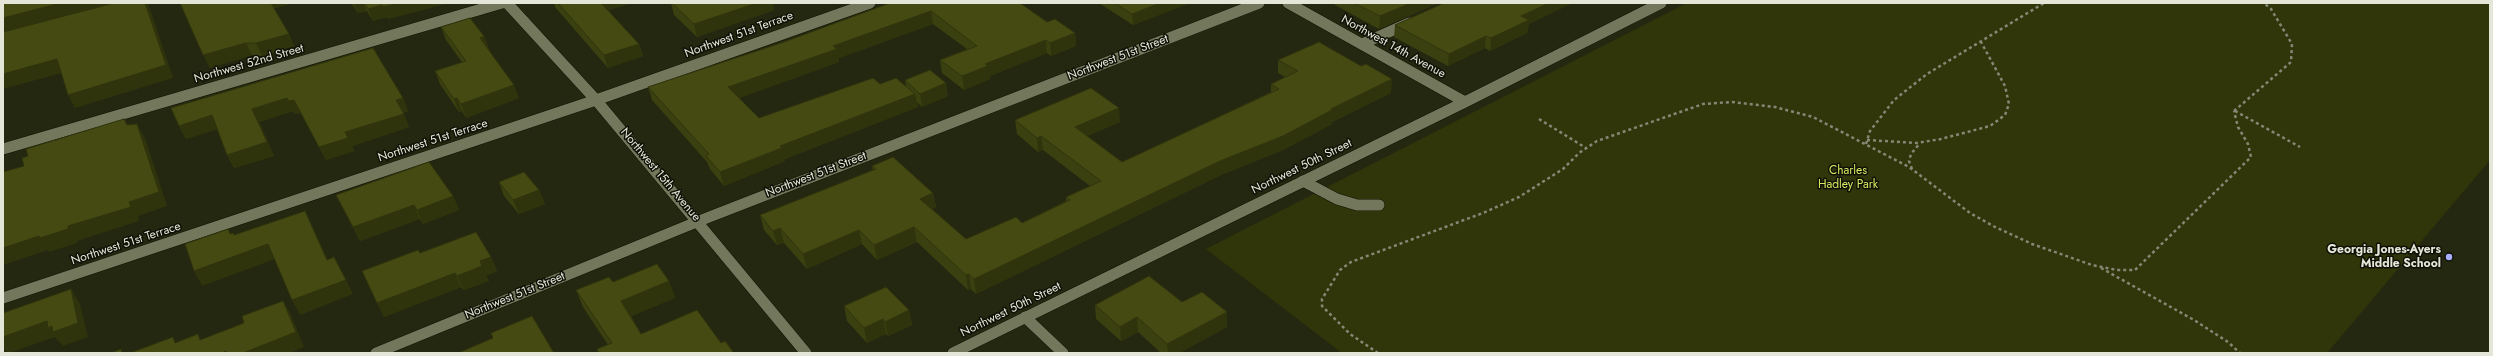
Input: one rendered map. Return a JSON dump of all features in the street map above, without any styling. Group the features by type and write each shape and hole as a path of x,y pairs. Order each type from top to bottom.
{"street":[{"name":"Northwest 52nd Street","path":"3,149 502,3"},
{"name":"Northwest 15th Avenue","path":"507,3 596,100 699,221 806,353"},
{"name":"Northwest 51st Terrace","path":"3,298 596,100 870,3"},
{"name":"Northwest 51st Street","path":"376,353 699,221 1259,3"},
{"name":"Northwest 14th Avenue","path":"1288,3 1465,102"},
{"name":"Northwest 50th Street","path":"953,353 1465,102 1661,3"},
{"path":"1362,44 1417,20"},
{"path":"1303,181 1337,199 1357,205 1379,205"},
{"path":"1025,317 1063,353"}],"path":[{"path":"1867,142 1870,131 1894,100 1927,74 2044,3"},
{"path":"2234,111 2290,62 2292,44 2271,9 2264,3"},
{"path":"1867,142 1920,142 1971,133 1990,126 2005,115 2009,104 2005,86 1981,42"},
{"path":"1378,353 1350,334 1322,306 1322,299 1340,270 1366,255 1483,213 1519,197 1563,169 1586,148 1597,141 1675,112 1703,104 1732,102 1775,107 1813,117 1867,142 1912,170 1970,213 1995,227 2032,244 2099,266 2117,270 2135,270 2242,168 2251,157 2248,144 2238,126 2234,111"},
{"path":"2234,111 2300,147"},
{"path":"1540,119 1586,148"},
{"path":"1912,170 1908,161 1913,148 1920,142"},
{"path":"2099,266 2194,320 2228,342 2240,353"}],"green space":[{"name":"Charles Hadley Park","path":"1687,3 2490,3 2490,160 2327,353 1342,353 1206,249"}],"building":[{"path":"3,3 61,3 3,18"},
{"path":"114,3 145,3 166,65 68,95 57,59 3,74 3,32"},
{"path":"180,3 271,3 289,34 256,43 246,43 203,55"},
{"path":"364,3 399,3 383,7 382,5 368,9"},
{"path":"558,3 601,3 639,44 604,55"},
{"path":"672,3 757,3 694,24"},
{"path":"890,3 1020,3 1047,22 1055,19 1075,33 1050,43 1046,40 985,64 988,66 962,76 940,60 977,46 931,11 833,46 837,49 728,87 759,118 873,78 880,84 896,78 915,94 780,146 782,148 720,172 706,156 709,154 648,87 784,42"},
{"path":"1115,3 1160,3 1132,14"},
{"path":"1354,3 1411,3 1380,16"},
{"path":"1444,3 1549,3 1521,16 1529,20 1491,38 1486,36 1449,54 1395,25"},
{"path":"470,18 484,36 480,38 514,85 461,104 457,98 454,99 435,71 466,61 441,27"},
{"path":"1319,42 1361,66 1366,64 1392,79 1331,109 1332,110 1283,136 1220,161 974,279 969,274 966,275 914,227 874,245 859,230 803,254 780,228 773,231 760,215 876,169 872,166 893,157 933,193 920,199 966,239 1016,217 1022,223 1070,200 1066,197 1101,181 1041,136 1037,138 1015,120 1091,88 1119,108 1075,127 1122,162 1279,89 1271,84 1298,71 1278,60"},
{"path":"373,48 403,98 396,100 404,114 345,132 348,138 319,147 294,100 288,101 287,98 252,109 267,142 227,155 212,115 179,126 171,108"},
{"path":"930,70 946,83 920,94 905,80"},
{"path":"124,119 127,125 137,124 159,192 129,202 131,207 68,226 68,229 40,238 39,236 3,248 3,172 24,166 22,158 28,156 26,149"},
{"path":"429,162 453,196 417,210 414,205 353,227 336,195"},
{"path":"524,172 539,190 513,200 499,182"},
{"path":"305,211 327,260 334,257 346,280 292,300 268,244 194,271 185,244 228,229 230,234 233,233 234,235"},
{"path":"476,232 491,257 480,261 482,266 457,276 455,273 377,303 362,271 418,250 420,253"},
{"path":"657,264 669,281 621,301 641,334 697,310 721,343 725,341 734,353 599,353 597,349 612,343 576,290 609,277 613,282"},
{"path":"1149,276 1182,302 1202,292 1227,312 1167,344 1137,317 1120,327 1095,305"},
{"path":"886,287 909,310 885,322 883,319 864,328 844,306"},
{"path":"71,289 78,323 53,332 52,326 48,328 47,321 3,337 3,313"},
{"path":"283,301 296,332 243,353 227,353 226,351 222,353 130,353 173,337 175,343 198,334 200,340 244,323 242,316"},
{"path":"532,316 554,353 458,353 493,338 491,333"},
{"path":"121,349 122,353 111,353"}],"place":[{"name":"Georgia Jones-Ayers Middle School","path":"2449,257"}]}
